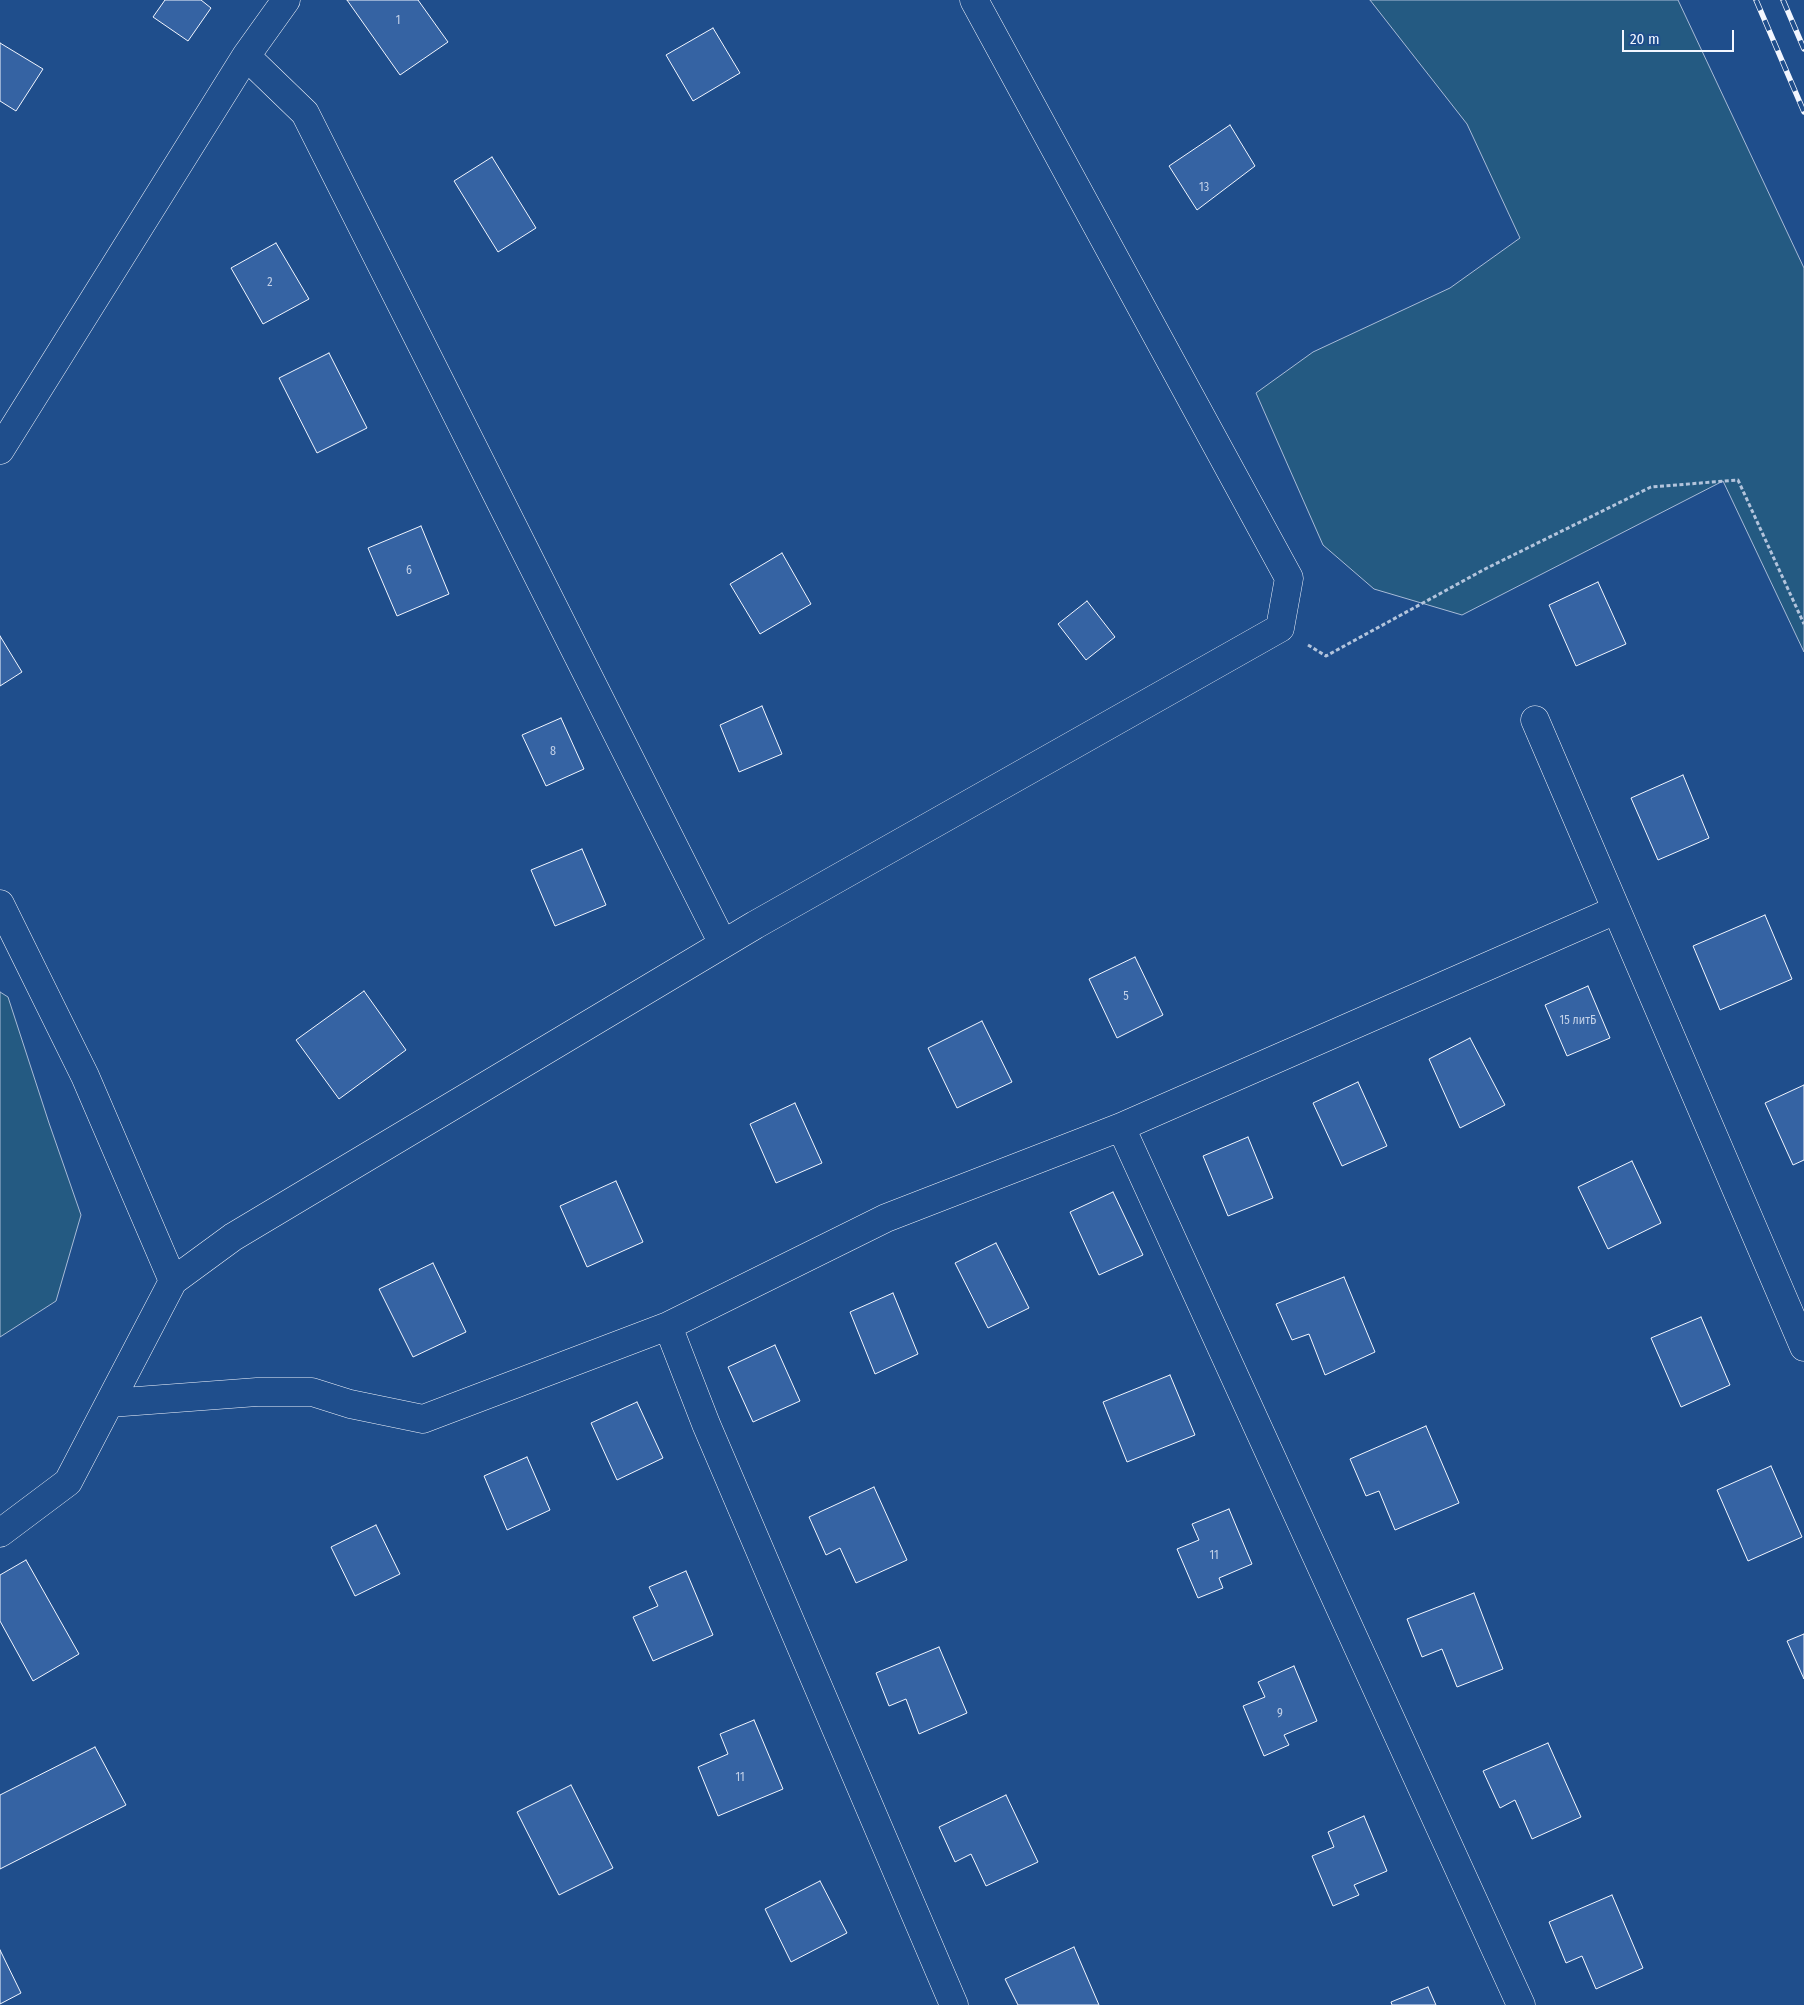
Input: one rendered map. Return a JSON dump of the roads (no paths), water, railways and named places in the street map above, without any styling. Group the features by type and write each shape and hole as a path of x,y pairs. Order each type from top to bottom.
{"street":[{"path":"0,450 246,56 286,0"},
{"path":"0,1533 68,1482 173,1281 233,1238 723,944 1280,628 1290,578 974,0"},
{"path":"246,56 306,112 723,944"},
{"path":"1535,720 1804,1347"},
{"path":"0,904 86,1076 173,1281"},
{"path":"110,1402 257,1392 312,1392 350,1404 423,1419 668,1326 886,1218 1121,1127 1616,910"},
{"path":"1121,1127 1521,2005"},
{"path":"668,1326 706,1424 954,2005"}],"railway":[{"path":"1756,0 1804,112"},
{"path":"1783,0 1804,49"}]}
